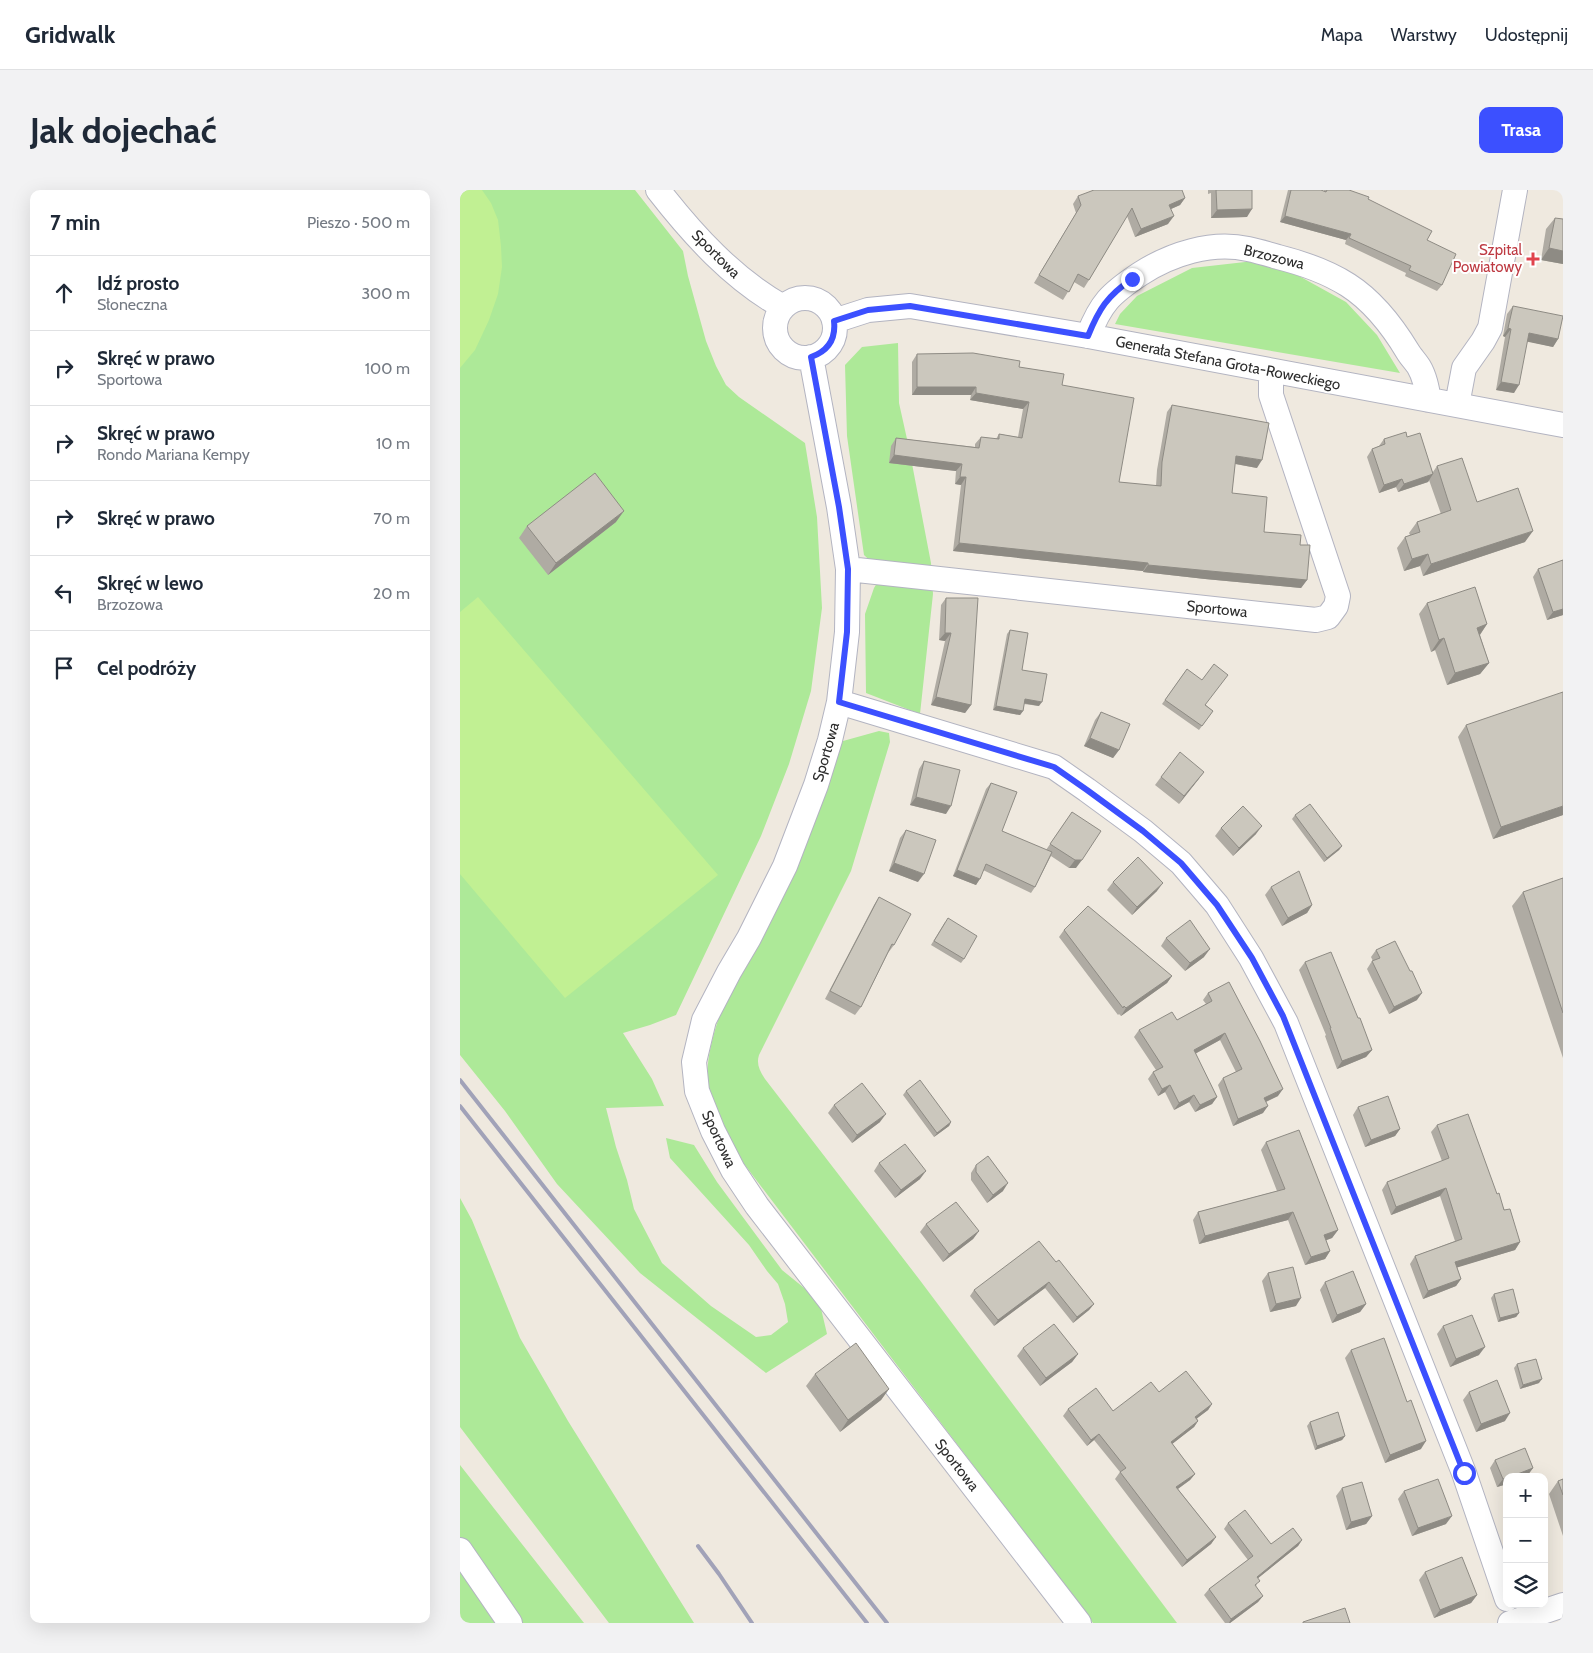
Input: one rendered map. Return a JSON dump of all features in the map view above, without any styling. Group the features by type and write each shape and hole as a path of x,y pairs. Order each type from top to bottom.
{"street":[{"name":"Sportowa","path":"658,190 670,206 724,265 762,296 783,307"},
{"path":"1456,405 1464,368 1490,328 1515,190"},
{"name":"Brzozowa","path":"1088,336 1102,306 1122,286 1158,263 1201,249 1232,247 1247,249 1311,266 1348,285 1364,297 1374,306 1395,332 1420,368 1429,400"},
{"path":"796,299 812,299 826,307 834,321 833,339 828,347 820,354 811,357 802,358 784,350 775,334 775,324 778,315 783,307 796,299"},
{"name":"Generała Stefana Grota-Roweckiego","path":"834,321 868,310 910,306 1088,336 1563,425"},
{"name":"Sportowa","path":"811,357 839,507 848,569 847,632 839,702 816,785 785,866 749,938 704,1020 694,1062 697,1091 713,1131 729,1162 756,1206 1079,1623"},
{"name":"Sportowa","path":"848,569 1316,620 1328,617 1336,606 1338,596 1271,395 1271,371"},
{"path":"839,702 1054,767 1143,831 1181,863 1217,905 1252,958 1286,1023 1464,1473 1503,1586"},
{"path":"460,1550 510,1623"},
{"path":"1512,1618 1563,1605"}],"green space":[{"path":"460,190 635,190 683,251 706,341 726,385 739,397 805,443 817,517 822,608 811,691 789,764 761,836 676,1015 623,1033 652,1079 664,1106 606,1108 634,1209 662,1263 711,1306 756,1337 771,1335 788,1322 785,1304 778,1284 749,1245 670,1158 666,1138 694,1145 717,1182 782,1270 819,1300 827,1334 766,1373 640,1273 557,1184 505,1111 460,1055"},
{"path":"460,190 482,190 491,203 498,220 502,267 498,294 489,320 475,350 460,368"},
{"path":"1254,261 1299,276 1346,302 1377,335 1400,373 1115,324 1120,314 1137,296 1192,268"},
{"path":"898,343 899,403 931,563 933,594 920,714 866,693 865,614 874,588 883,573 864,555 847,436 845,365 862,347"},
{"path":"478,597 718,875 565,998 460,874 460,612"},
{"path":"879,731 889,733 890,742 851,871 759,1055 759,1067 765,1079 919,1279 1177,1623 1093,1623 735,1152 712,1105 707,1077 711,1046 719,1017 836,753 843,741"},
{"path":"460,1198 472,1220 520,1338 568,1421 694,1623 609,1623 460,1427"},
{"path":"460,1465 584,1623 515,1623 460,1544"},
{"path":"460,1550 510,1623 460,1623"}],"building":[{"path":"1094,190 1182,190 1185,198 1169,205 1174,216 1141,229 1132,208 1089,280 1078,274 1069,292 1039,275 1081,205 1078,196"},
{"path":"1216,190 1252,190 1252,209 1217,210"},
{"path":"1291,190 1321,190 1326,192 1327,190 1349,190 1369,197 1368,199 1432,231 1427,240 1456,254 1442,285 1409,270 1411,266 1349,238 1351,234 1285,216"},
{"path":"1555,218 1563,219 1563,251 1549,248"},
{"path":"1513,306 1563,316 1558,339 1529,333 1519,385 1501,382 1511,329 1508,328"},
{"path":"973,353 1020,361 1019,367 1064,374 1062,385 1134,398 1119,482 1161,486 1162,462 1172,405 1269,423 1262,460 1236,456 1232,493 1267,497 1264,532 1301,535 1300,545 1310,545 1307,580 1148,565 1148,563 959,543 966,477 960,477 962,464 894,455 896,438 979,448 981,437 999,439 999,434 1022,438 1029,402 976,393 976,387 917,387 917,354"},
{"path":"1406,432 1407,437 1420,433 1433,474 1404,484 1402,479 1384,485 1372,449 1385,444 1384,439"},
{"path":"1462,458 1477,502 1518,488 1533,531 1431,564 1428,554 1412,559 1405,537 1420,532 1417,522 1451,510 1437,466"},
{"path":"595,473 624,511 556,563 527,526"},
{"path":"1563,560 1563,609 1553,612 1538,569"},
{"path":"1475,587 1487,624 1477,628 1489,663 1455,673 1444,638 1439,640 1427,603"},
{"path":"946,598 978,598 971,705 936,697 951,633 945,633"},
{"path":"1010,630 1028,633 1022,670 1047,674 1042,702 1025,699 1023,711 996,706"},
{"path":"1214,664 1228,675 1205,705 1213,711 1202,726 1165,700 1187,669 1202,680"},
{"path":"1563,692 1563,806 1501,827 1466,725"},
{"path":"1101,712 1130,724 1119,750 1090,738"},
{"path":"1180,752 1204,772 1184,796 1161,777"},
{"path":"924,761 960,770 951,806 916,797"},
{"path":"991,783 1017,792 1002,831 1052,852 1035,887 986,864 980,879 957,870"},
{"path":"1310,804 1342,846 1327,858 1295,815"},
{"path":"1243,806 1262,826 1239,848 1221,828"},
{"path":"1072,812 1101,831 1082,860 1075,860 1050,844"},
{"path":"906,830 936,840 924,874 894,863"},
{"path":"1138,857 1163,883 1137,907 1113,882"},
{"path":"1299,871 1312,905 1288,918 1271,887"},
{"path":"1563,878 1563,1013 1523,892"},
{"path":"879,897 911,914 894,945 892,944 861,1007 830,991"},
{"path":"1088,906 1172,976 1126,1008 1124,1006 1123,1008 1064,930"},
{"path":"948,918 977,936 964,959 934,941"},
{"path":"1190,920 1210,949 1190,963 1166,938"},
{"path":"1395,941 1422,993 1394,1007 1372,961 1380,958 1376,950"},
{"path":"1331,952 1372,1050 1342,1061 1305,962"},
{"path":"1229,982 1283,1089 1264,1098 1268,1106 1238,1119 1223,1078 1242,1069 1225,1033 1194,1050 1217,1097 1200,1105 1194,1095 1179,1103 1170,1085 1162,1089 1153,1072 1163,1067 1139,1030 1172,1012 1177,1020 1212,1001 1208,993"},
{"path":"920,1080 951,1122 937,1133 906,1091"},
{"path":"862,1083 886,1114 857,1135 834,1105"},
{"path":"1388,1096 1400,1129 1371,1140 1358,1107"},
{"path":"1468,1114 1497,1194 1499,1193 1504,1210 1510,1209 1520,1242 1455,1262 1461,1279 1428,1291 1415,1256 1462,1239 1446,1188 1396,1207 1387,1182 1449,1158 1437,1125"},
{"path":"1299,1130 1338,1230 1324,1235 1330,1251 1311,1257 1293,1212 1205,1236 1198,1212 1285,1189 1266,1142"},
{"path":"905,1144 926,1171 901,1190 879,1163"},
{"path":"988,1156 1008,1183 993,1195 976,1172 976,1165"},
{"path":"956,1202 979,1231 949,1254 926,1224"},
{"path":"1039,1241 1056,1262 1059,1260 1094,1304 1077,1317 1049,1282 998,1320 974,1290"},
{"path":"1293,1267 1301,1298 1276,1304 1268,1273"},
{"path":"1353,1271 1366,1304 1337,1315 1325,1282"},
{"path":"1513,1289 1519,1313 1500,1318 1494,1294"},
{"path":"1472,1315 1485,1347 1456,1359 1443,1326"},
{"path":"1054,1324 1078,1354 1046,1378 1023,1348"},
{"path":"1384,1338 1407,1402 1411,1400 1426,1441 1390,1455 1351,1350"},
{"path":"856,1343 889,1389 848,1420 815,1374"},
{"path":"1536,1359 1542,1379 1523,1385 1517,1364"},
{"path":"1186,1371 1212,1404 1195,1417 1198,1421 1171,1442 1195,1474 1176,1487 1216,1537 1187,1560 1120,1472 1126,1468 1099,1434 1091,1440 1068,1409 1096,1388 1113,1411 1151,1382 1159,1392"},
{"path":"1497,1380 1510,1413 1481,1424 1469,1392"},
{"path":"1338,1412 1345,1436 1317,1446 1310,1422"},
{"path":"1525,1448 1533,1468 1520,1473 1503,1473 1503,1479 1495,1460"},
{"path":"1438,1479 1452,1516 1418,1528 1404,1491"},
{"path":"1563,1479 1563,1495 1558,1481"},
{"path":"1362,1482 1372,1516 1351,1522 1342,1488"},
{"path":"1245,1510 1271,1544 1293,1528 1302,1540 1257,1577 1260,1581 1255,1585 1263,1596 1231,1619 1209,1589 1253,1556 1228,1523"},
{"path":"1462,1557 1477,1595 1440,1610 1425,1572"},
{"path":"1345,1608 1350,1623 1303,1623 1303,1622"}],"railway":[{"path":"460,1080 887,1623"},
{"path":"460,1106 867,1623"},
{"path":"698,1546 752,1623"}],"place":[{"name":"Szpital Powiatowy","path":"1533,259"}],"route":[{"path":"1132,279 1102,306 1088,336 910,306 868,310 834,321 833,339 828,347 820,354 811,357 839,507 848,569 847,632 839,702 1054,767 1143,831 1181,863 1217,905 1252,958 1283,1016 1464,1473"}]}
